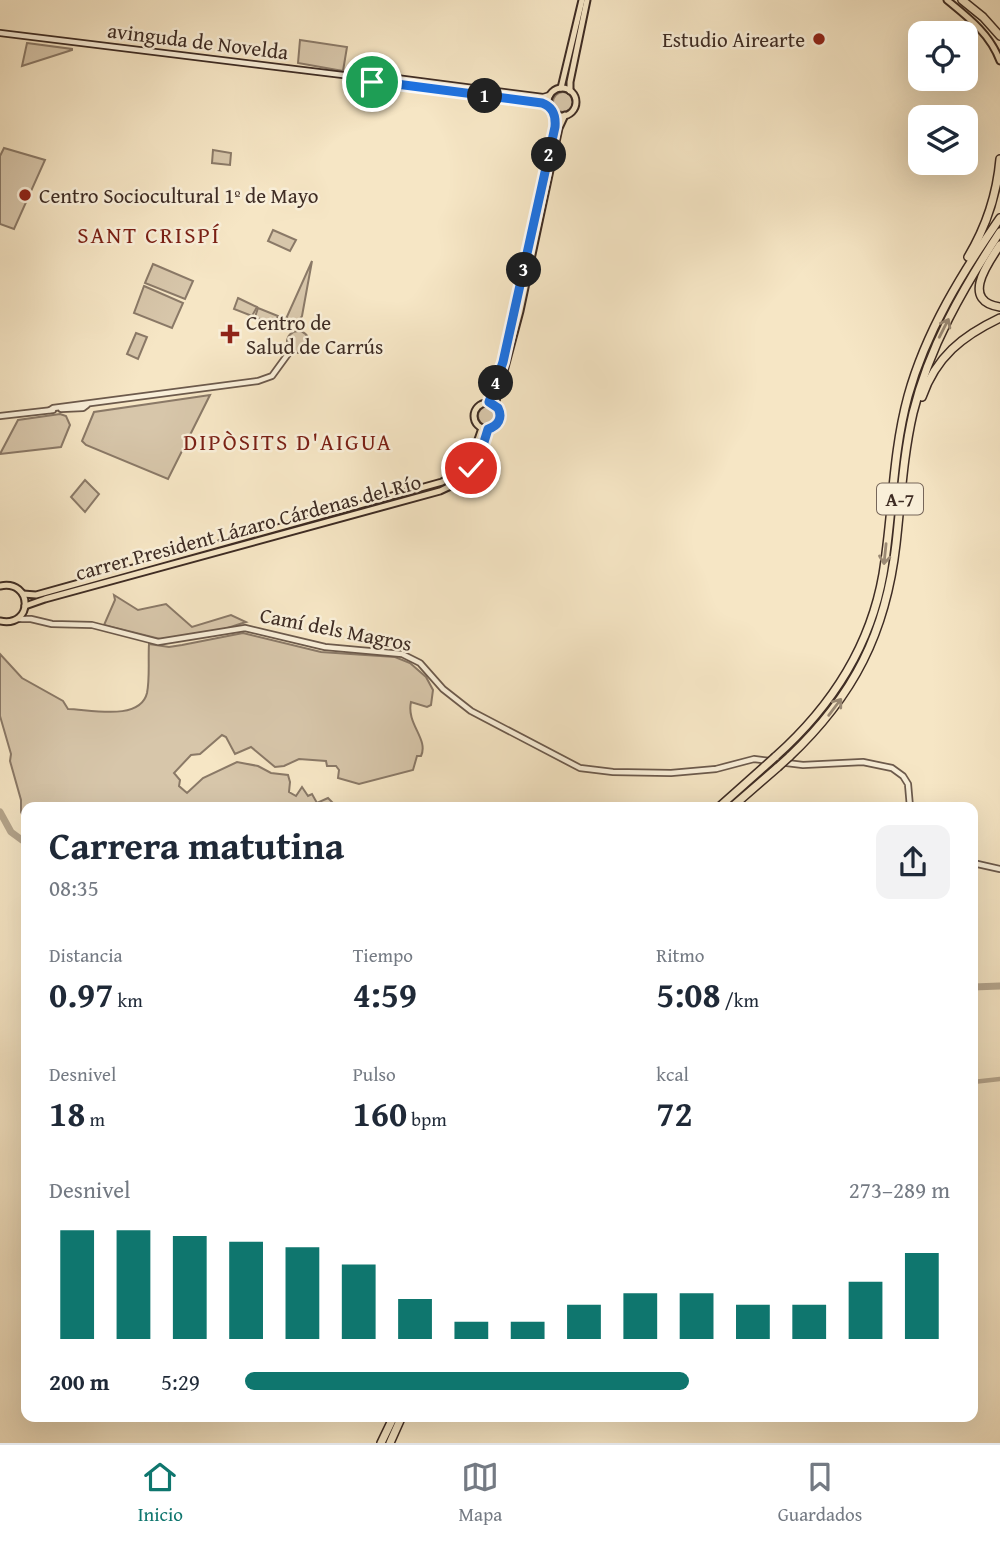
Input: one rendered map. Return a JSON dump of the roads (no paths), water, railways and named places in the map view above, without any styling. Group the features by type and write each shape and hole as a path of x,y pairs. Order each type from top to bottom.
{"highway":[{"path":"960,0 983,17 1000,36"},
{"path":"901,428 912,370 932,321 984,227 994,198 1000,159"},
{"name":"A-7","path":"725,802 808,726 853,664 870,626 883,572 892,474 914,377 933,330 962,276 1000,218"},
{"name":"A-7","path":"738,802 809,739 862,666 876,635 891,580 909,430 923,379 940,335 968,282 1000,232"},
{"path":"1000,245 983,272 979,286 983,299 1000,307"},
{"path":"909,430 932,372 947,352 974,331 1000,318"},
{"path":"381,1443 391,1422"},
{"path":"390,1443 399,1422"}],"main road":[{"path":"492,404 555,127 555,114 549,106 550,95 561,88 564,81 582,0"},
{"path":"570,91 587,0"},
{"path":"947,0 989,38 1000,61"},
{"path":"960,0 1000,41"},
{"path":"555,114 565,115 572,111 575,104 576,99 570,91 561,88"},
{"path":"492,404 520,311 559,128 565,115"},
{"path":"492,404 499,411 499,419 497,425 485,428 474,420 474,411 479,405 492,404"},
{"name":"carrer President Lázaro Cárdenas del Río","path":"23,594 36,595 442,482 461,470 472,456 485,428"},
{"name":"carrer President Lázaro Cárdenas del Río","path":"25,609 45,599 447,488 460,480 471,468 481,452 485,428"},
{"path":"0,586 13,586 23,594 25,609 18,619 1,623"}],"street":[{"name":"avinguda de Novelda","path":"0,33 351,76"},
{"path":"371,84 373,74 369,67 361,65 353,69 353,84 359,88 381,82 549,106"},
{"path":"373,74 543,97 550,95"},
{"path":"0,417 267,379 288,354"},
{"path":"25,609 31,619"},
{"name":"Camí dels Magros","path":"18,619 52,624 92,625 158,642 245,628 325,647 402,654 420,663 443,689 471,711 580,768 604,772 671,773 716,769 754,759 803,765 863,762 892,768 903,776 909,789 910,802"},
{"path":"978,864 998,869"}],"waterway":[{"path":"0,812 11,832 21,839"},
{"path":"978,987 1000,986"},
{"path":"978,1081 1000,1079"}],"place":[{"name":"Estudio Airearte","path":"819,39"},
{"name":"Centro Sociocultural 1º de Mayo","path":"25,195"},
{"name":"Centro de Salud de Carrús","path":"230,334"}],"district":[{"name":"SANT CRISPÍ","path":"149,234"},
{"name":"DIPÒSITS D'AIGUA","path":"288,441"}]}
